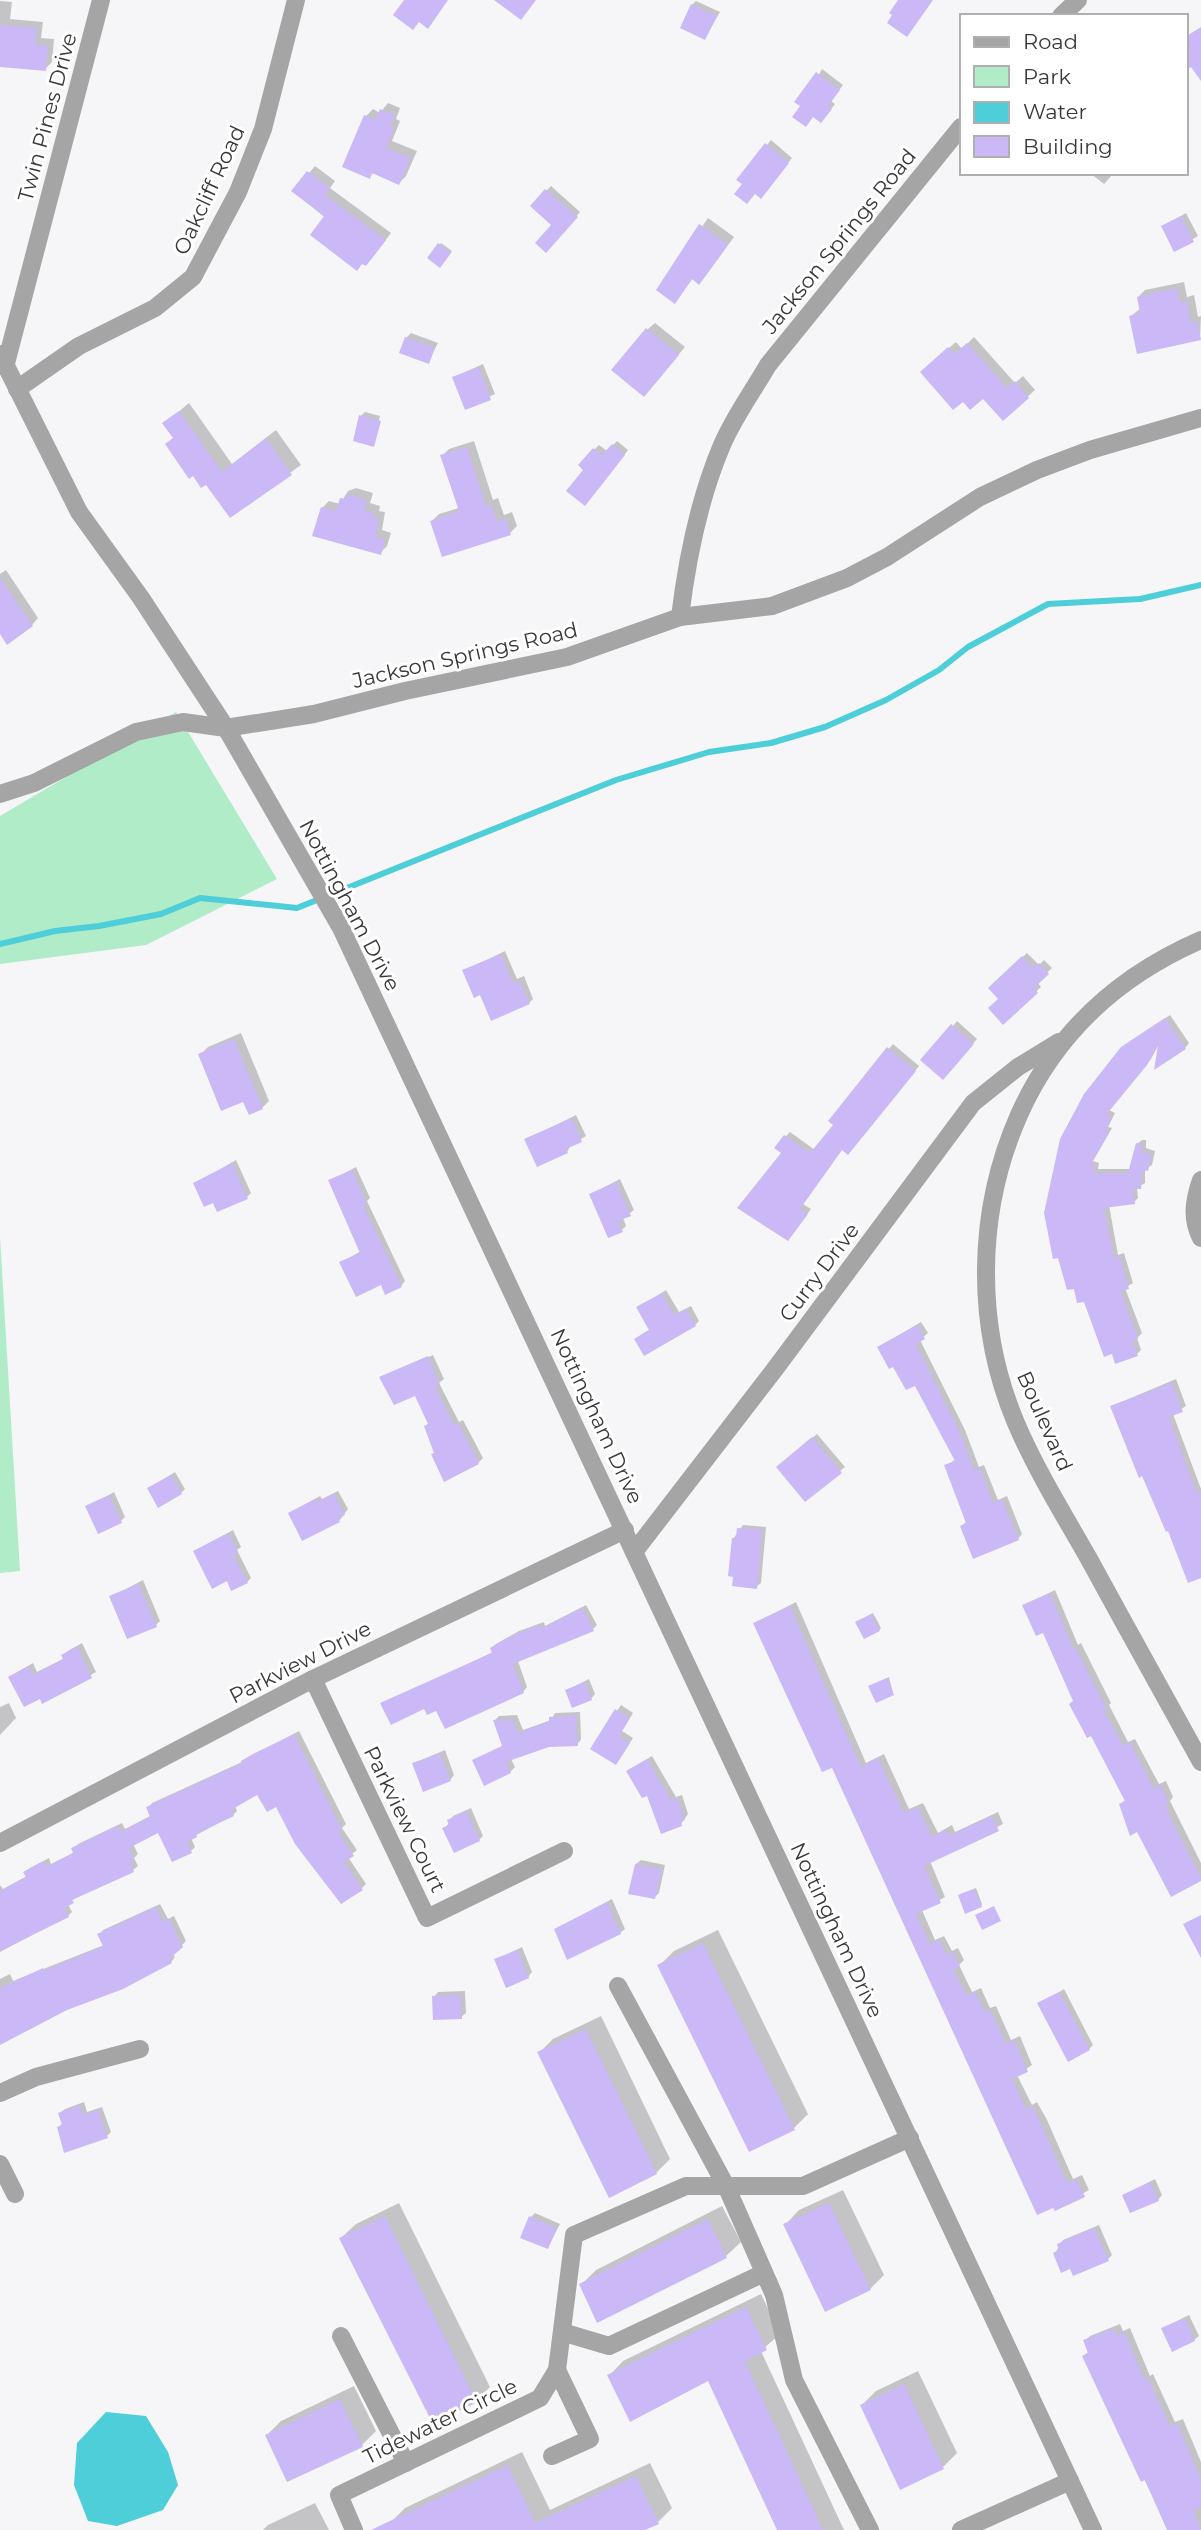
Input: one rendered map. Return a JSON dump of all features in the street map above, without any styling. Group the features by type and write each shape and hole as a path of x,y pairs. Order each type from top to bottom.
{"street":[{"name":"Twin Pines Drive","path":"3,360 101,0"},
{"name":"Oakcliff Road","path":"17,389 79,346 155,308 193,277 238,192 263,129 296,0"},
{"path":"1063,14 1078,0"},
{"name":"Jackson Springs Road","path":"0,794 34,783 136,732 183,722 226,728 314,714 405,691 567,657 680,617 684,581 708,483 723,442 747,399 768,365 960,128"},
{"name":"Nottingham Drive","path":"3,360 79,512 141,598 226,728 330,909 625,1530 1093,2530"},
{"path":"680,617 772,606 807,595 887,557 980,497 1037,470 1201,418"},
{"name":"Boulevard","path":"1201,940 1163,959 1126,983 1061,1042 1023,1108 995,1190 986,1263 992,1345 1017,1426 1201,1762"},
{"name":"Curry Drive","path":"634,1552 974,1103 1018,1067 1061,1042"},
{"path":"1201,1180 1195,1197 1194,1225 1201,1238"},
{"name":"Parkview Drive","path":"0,1843 313,1679 625,1530"},
{"name":"Parkview Court","path":"313,1679 427,1918 564,1851"},
{"path":"618,1986 727,2188 774,2295 794,2380 870,2530"},
{"path":"0,2093 36,2077 141,2049"},
{"name":"Tidewater Circle","path":"354,2530 339,2495 540,2398 557,2370 574,2235 686,2186 803,2186 909,2138"},
{"path":"0,2164 15,2194"},
{"path":"562,2332 609,2346 764,2273"},
{"path":"341,2336 406,2463"},
{"path":"552,2456 590,2439 557,2370"},
{"path":"961,2530 1070,2481"}],"green space":[{"path":"176,712 277,879 146,945 0,964 0,816"},
{"path":"0,1237 20,1571 0,1573"}],"water":[{"path":"106,2412 146,2416 168,2452 178,2485 163,2510 117,2526 88,2521 74,2485 77,2443"}],"building":[{"path":"404,0 448,0 428,29 419,22 413,30 393,15"},
{"path":"494,0 536,0 521,20"},
{"path":"898,0 933,0 907,37 887,23 892,15 889,13"},
{"path":"691,4 717,16 705,40 680,28"},
{"path":"0,25 37,28 35,45 48,46 46,71 0,67"},
{"path":"1201,27 1201,81 1191,67 1187,70 1187,36"},
{"path":"816,72 840,90 828,106 832,109 821,123 813,117 806,127 792,117 800,106 794,102"},
{"path":"380,109 395,115 390,126 394,128 386,148 411,158 399,185 372,173 370,179 342,167 364,115 375,120"},
{"path":"765,143 789,163 761,199 755,194 747,204 734,194 742,184 736,180"},
{"path":"307,171 330,188 325,195 386,240 366,266 362,264 357,271 310,235 324,216 291,191"},
{"path":"545,189 578,217 546,253 535,243 551,225 530,206"},
{"path":"1181,216 1194,242 1174,252 1161,226"},
{"path":"699,224 728,245 699,285 692,279 675,304 656,290"},
{"path":"438,243 451,253 440,268 427,258"},
{"path":"1177,288 1180,303 1187,301 1191,323 1197,321 1201,340 1137,354 1129,316 1140,313 1137,297"},
{"path":"646,328 679,355 644,397 611,370"},
{"path":"405,337 435,348 429,364 399,353"},
{"path":"967,343 1007,388 1015,381 1029,398 1003,421 983,399 970,410 963,402 953,410 920,372 948,347 954,354"},
{"path":"479,367 491,400 465,410 452,377"},
{"path":"179,411 222,472 266,438 292,475 230,518 206,485 201,488 193,476 189,479 165,444 173,438 162,423"},
{"path":"359,415 381,421 374,447 353,441"},
{"path":"612,444 625,455 585,506 566,491 583,470 578,465 593,448 602,455"},
{"path":"467,447 486,506 491,504 497,521 505,518 511,535 442,557 430,521 459,511 440,455"},
{"path":"347,494 367,500 364,510 374,513 373,517 379,519 376,537 385,540 381,555 312,536 321,507 336,511 340,498 346,499"},
{"path":"0,578 33,626 7,645 0,634"},
{"path":"501,954 513,983 519,980 530,1004 491,1021 480,995 474,998 462,970"},
{"path":"1022,956 1033,968 1039,963 1049,974 1034,988 1038,993 1003,1025 988,1008 998,999 988,988"},
{"path":"1165,1018 1186,1049 1154,1070 1158,1045 1147,1065 1106,1115 1112,1118 1105,1131 1109,1133 1090,1165 1096,1167 1094,1173 1128,1173 1136,1143 1142,1144 1142,1152 1152,1155 1148,1171 1142,1170 1141,1189 1133,1189 1135,1204 1104,1208 1114,1258 1120,1256 1129,1289 1121,1291 1138,1339 1132,1341 1138,1356 1115,1364 1112,1354 1104,1357 1084,1302 1077,1303 1074,1289 1067,1290 1058,1258 1053,1259 1044,1213 1060,1139 1084,1094 1121,1047"},
{"path":"951,1024 974,1044 943,1080 920,1060"},
{"path":"234,1039 263,1109 249,1115 243,1102 221,1111 198,1054"},
{"path":"887,1047 916,1071 848,1155 842,1150 800,1209 808,1214 788,1241 737,1208 781,1153 774,1148 784,1135 810,1153 833,1125 828,1121"},
{"path":"572,1118 582,1142 566,1149 568,1153 537,1167 524,1139"},
{"path":"232,1163 248,1199 217,1212 213,1203 204,1207 193,1183"},
{"path":"352,1170 367,1204 363,1205 402,1287 385,1295 381,1285 356,1297 339,1262 360,1253 328,1180"},
{"path":"616,1182 631,1216 618,1221 623,1232 608,1238 589,1194"},
{"path":"662,1293 674,1315 686,1309 696,1326 644,1356 634,1339 649,1330 636,1307"},
{"path":"917,1325 925,1339 916,1344 961,1435 974,1470 980,1468 993,1503 1002,1499 1019,1540 973,1559 960,1526 966,1523 944,1465 955,1461 915,1386 906,1390 893,1367 889,1369 877,1347"},
{"path":"428,1356 440,1385 435,1387 454,1425 458,1423 479,1464 444,1482 431,1454 434,1453 424,1426 428,1424 415,1396 394,1405 379,1377"},
{"path":"1172,1383 1183,1412 1169,1417 1196,1492 1201,1490 1201,1578 1188,1583 1168,1531 1166,1532 1142,1476 1139,1478 1110,1406"},
{"path":"812,1437 842,1473 805,1502 776,1467"},
{"path":"171,1475 182,1494 158,1508 147,1488"},
{"path":"334,1494 345,1515 338,1518 340,1522 302,1541 288,1513 315,1499 317,1502"},
{"path":"109,1495 122,1523 98,1534 85,1506"},
{"path":"737,1528 762,1530 757,1589 732,1586 733,1577 728,1576 732,1538 736,1538"},
{"path":"228,1533 238,1552 233,1555 248,1583 231,1591 227,1581 212,1589 193,1551"},
{"path":"138,1584 157,1627 127,1639 109,1596"},
{"path":"1050,1593 1073,1648 1075,1647 1107,1709 1104,1711 1123,1746 1130,1742 1153,1788 1161,1785 1169,1804 1165,1805 1201,1877 1201,1881 1171,1897 1137,1832 1130,1836 1119,1804 1125,1801 1091,1736 1087,1738 1069,1704 1073,1701 1043,1633 1036,1636 1022,1605"},
{"path":"790,1606 861,1767 878,1758 904,1813 918,1807 932,1837 946,1829 949,1836 992,1816 999,1831 924,1866 941,1903 916,1914 930,1944 939,1940 947,1955 952,1952 960,1966 953,1970 967,1996 975,1992 985,2012 990,2010 1006,2044 1014,2040 1028,2072 1012,2079 1026,2109 1032,2106 1067,2183 1077,2179 1085,2197 1055,2211 1053,2208 1037,2215 832,1768 822,1772 753,1623"},
{"path":"582,1608 594,1631 513,1664 524,1693 445,1729 436,1711 427,1715 424,1709 391,1725 380,1703 492,1653 490,1648 513,1635 539,1625 540,1629"},
{"path":"871,1614 880,1631 864,1639 855,1622"},
{"path":"77,1646 92,1678 42,1704 40,1699 24,1707 8,1677 28,1666 33,1675 63,1659 61,1655"},
{"path":"887,1678 894,1695 876,1703 868,1686"},
{"path":"585,1682 592,1700 572,1708 565,1690"},
{"path":"615,1709 630,1718 619,1736 630,1743 616,1765 590,1749"},
{"path":"576,1715 578,1746 549,1747 506,1762 511,1773 484,1786 472,1760 502,1746 493,1720 513,1719 518,1733 549,1722 549,1717"},
{"path":"294,1734 342,1830 338,1832 354,1856 344,1862 363,1890 341,1904 295,1844 276,1807 267,1812 257,1795 231,1810 234,1816 196,1834 197,1837 187,1842 192,1853 172,1862 158,1833 129,1848 135,1860 130,1862 134,1872 72,1900 74,1903 64,1908 69,1917 0,1951 0,1891 26,1877 23,1872 44,1861 47,1867 73,1853 71,1848 117,1826 120,1832 150,1817 146,1807 242,1763 241,1761 253,1754"},
{"path":"440,1754 451,1781 423,1792 412,1763"},
{"path":"647,1759 671,1800 677,1798 685,1820 681,1821 682,1826 661,1834 647,1796 642,1798 626,1771"},
{"path":"466,1811 480,1841 454,1853 442,1828 449,1825 447,1820"},
{"path":"635,1864 662,1869 655,1899 628,1894"},
{"path":"974,1889 982,1907 965,1914 958,1895"},
{"path":"607,1902 621,1934 567,1960 554,1929"},
{"path":"994,1906 1001,1921 982,1930 975,1915"},
{"path":"156,1907 163,1922 169,1919 183,1947 169,1959 172,1963 123,1989 67,2010 0,2045 0,1988 43,1968 44,1971 103,1946 97,1934"},
{"path":"1201,1915 1201,1958 1183,1924"},
{"path":"703,1943 795,2130 749,2152 657,1965"},
{"path":"517,1950 529,1978 506,1988 494,1959"},
{"path":"1059,1992 1090,2050 1068,2062 1037,2003"},
{"path":"461,1995 462,2019 433,2020 432,1996"},
{"path":"586,2029 657,2174 609,2198 537,2052"},
{"path":"80,2105 83,2115 98,2110 108,2138 64,2153 57,2127 62,2125 58,2113"},
{"path":"1150,2182 1159,2201 1130,2213 1122,2195"},
{"path":"829,2203 871,2290 825,2312 783,2224"},
{"path":"385,2216 477,2402 433,2424 339,2238"},
{"path":"529,2216 557,2228 548,2249 520,2238"},
{"path":"708,2219 727,2258 597,2323 579,2284"},
{"path":"1094,2228 1109,2261 1073,2276 1070,2269 1061,2273 1053,2253 1059,2250 1057,2244"},
{"path":"746,2307 767,2350 745,2361 823,2530 777,2530 708,2381 630,2422 607,2375"},
{"path":"1185,2318 1195,2341 1172,2352 1161,2328"},
{"path":"1114,2328 1117,2335 1124,2332 1145,2380 1148,2378 1170,2426 1177,2423 1201,2480 1201,2507 1193,2511 1201,2530 1167,2530 1145,2480 1141,2482 1082,2356 1088,2353 1083,2340"},
{"path":"904,2384 944,2469 900,2490 860,2405"},
{"path":"340,2399 363,2447 287,2482 265,2435"},
{"path":"508,2465 535,2523 636,2476 659,2524 645,2530 371,2530"}],"waterway":[{"path":"0,944 55,931 161,914 200,898 297,908 616,780 709,752 771,743 825,727 886,700 939,670 968,647 1048,604 1140,599 1201,585"}]}
